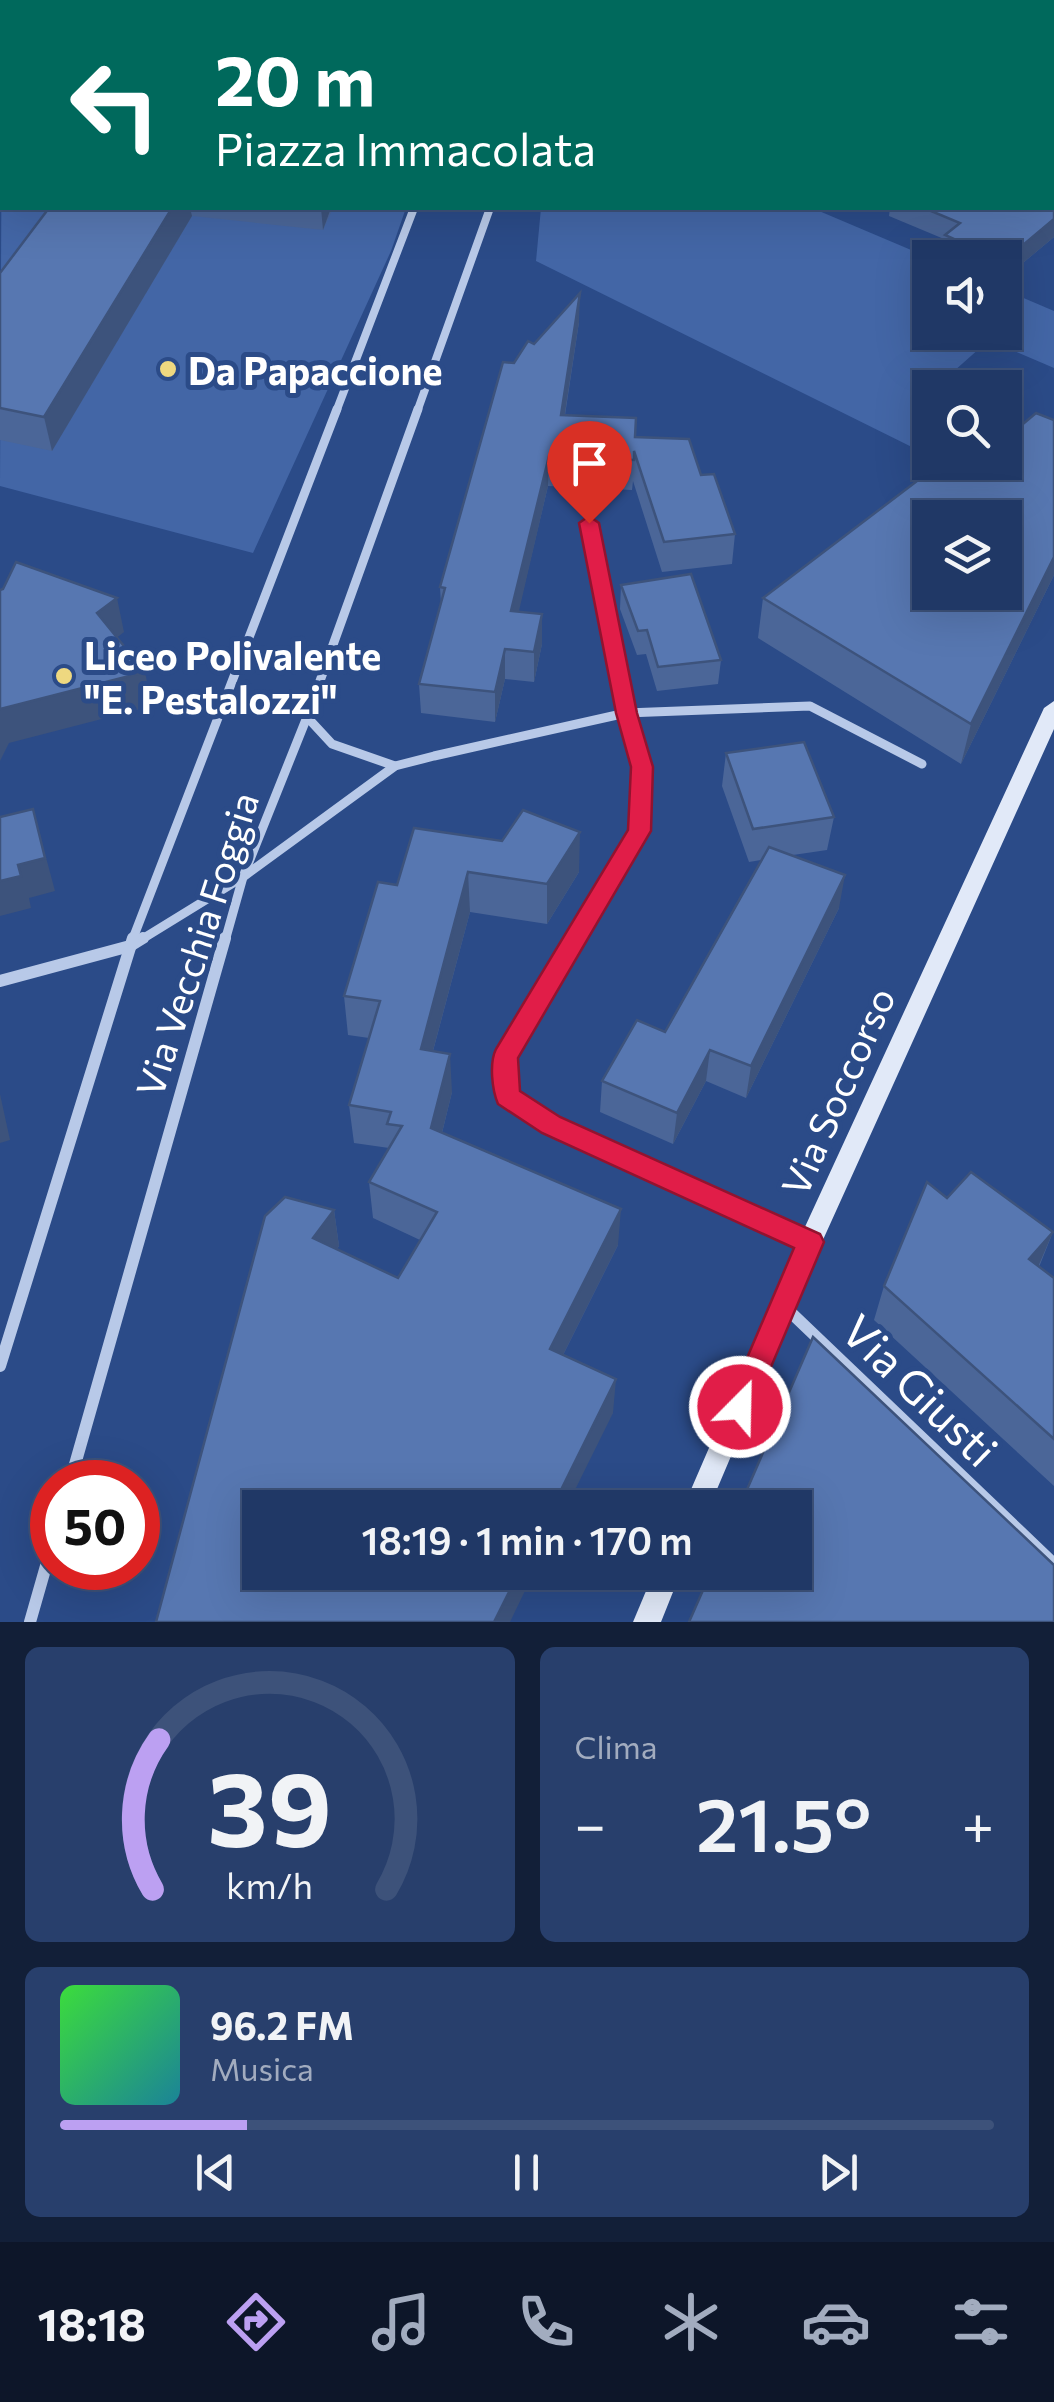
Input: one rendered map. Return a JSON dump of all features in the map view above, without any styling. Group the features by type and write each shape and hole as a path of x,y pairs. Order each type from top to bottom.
{"main road":[{"name":"Via Soccorso","path":"704,1490 810,1242 1054,708"},
{"path":"647,1622 660,1590"}],"street":[{"name":"Via Vecchia Foggia","path":"0,1366 130,946 413,210"},
{"name":"Via Vecchia Foggia","path":"76,1460 243,877 308,717 489,210"},
{"path":"589,523 626,713 642,767 640,831 505,1056 508,1096 551,1125 810,1242"},
{"path":"0,981 130,946 243,877 395,766 626,713 810,706 922,764"},
{"path":"308,717 332,744 395,766"},
{"name":"Via Giusti","path":"784,1306 1054,1564"},
{"path":"30,1622 39,1590"}],"shaded area":[{"name":"Da Papaccione","path":"1,210 405,210 391,251 253,553 0,486"},
{"path":"541,210 817,210 912,250 912,350 978,350 955,370 912,370 912,447 536,261"},
{"path":"1022,297 1054,311 1054,368 1012,350 1022,350"}],"building":[{"path":"47,210 171,210 44,417 0,408 0,273"},
{"path":"929,210 1054,210 1054,219 1022,246 1022,240 956,240 945,235 960,223"},
{"path":"580,293 561,415 636,418 635,437 689,439 701,475 714,474 735,534 664,542 634,451 634,460 549,456 511,611 542,614 534,652 505,649 495,692 419,684 445,588 440,587 503,362 514,363 528,341 534,344"},
{"path":"1036,413 1054,420 1054,557 971,724 763,598 918,480 1022,480 1022,425"},
{"name":"Liceo Polivalente \"E. Pestalozzi\"","path":"16,562 117,598 97,613 145,672 0,709 0,590"},
{"path":"691,574 721,660 658,667 647,630 638,631 621,585"},
{"path":"804,742 834,817 753,829 726,753"},
{"path":"33,809 45,858 18,865 21,876 0,881 0,817"},
{"path":"523,810 580,832 547,884 468,872 421,1049 450,1054 431,1128 621,1209 550,1349 616,1379 561,1490 242,1490 242,1590 510,1590 494,1622 156,1622 265,1216 285,1197 334,1210 313,1238 398,1278 437,1212 369,1182 402,1126 387,1124 391,1112 349,1105 380,1001 344,996 378,882 397,885 414,828 502,841"},
{"path":"769,847 845,875 751,1066 710,1050 677,1113 602,1081 637,1020 665,1032"},
{"path":"971,1172 1053,1232 1029,1259 1054,1278 1054,1439 884,1286 927,1182 947,1198"},
{"path":"813,1337 1054,1565 1054,1622 689,1622 703,1590 812,1590 812,1490 747,1490"}],"place":[{"name":"Da Papaccione","path":"168,369"},
{"name":"Liceo Polivalente \"E. Pestalozzi\"","path":"64,676"}],"route":[{"path":"589,523 626,713 642,767 640,831 505,1056 508,1096 551,1125 810,1242 740,1407"}]}
